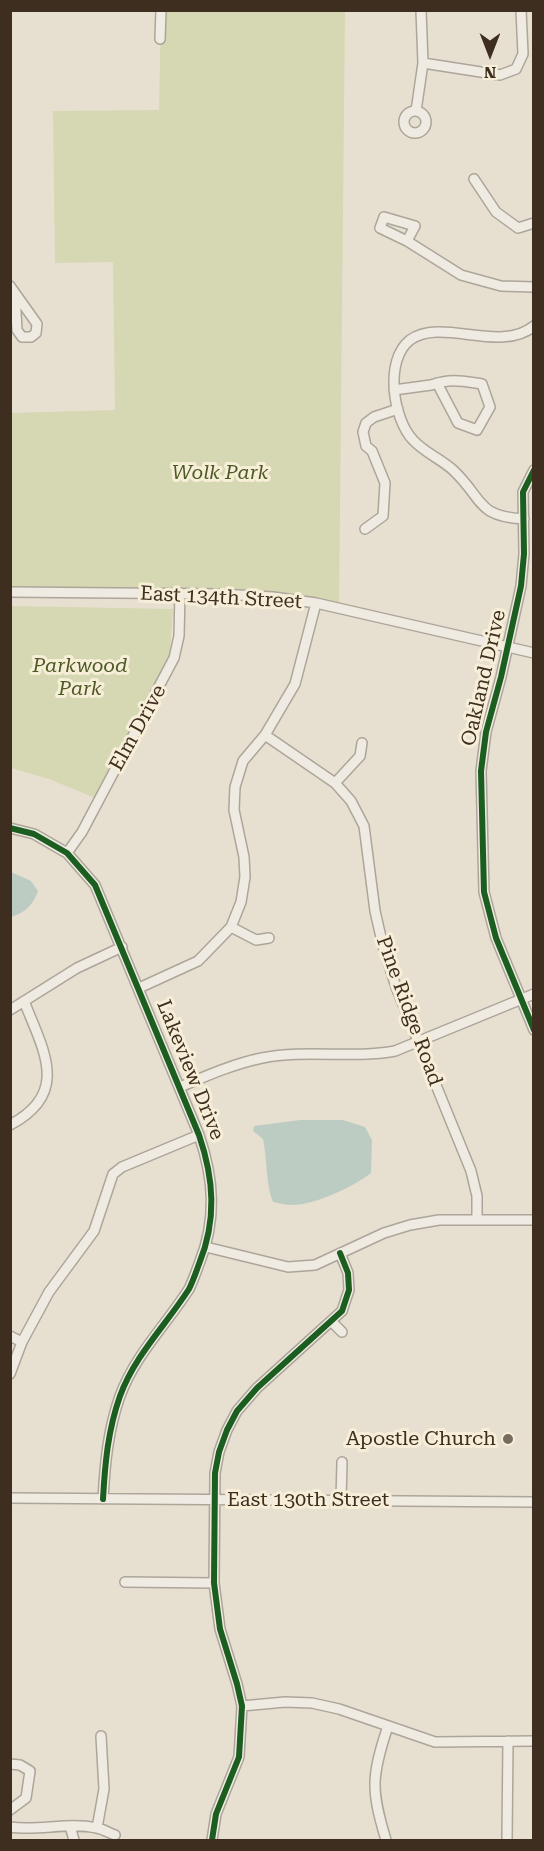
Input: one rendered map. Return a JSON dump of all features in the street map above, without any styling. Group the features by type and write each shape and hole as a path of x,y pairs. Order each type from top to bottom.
{"street":[{"path":"160,10 160,39"},
{"path":"416,111 423,63 421,10"},
{"path":"423,63 500,75 516,69 523,54 521,10"},
{"path":"474,179 496,212 518,228 534,223"},
{"path":"407,241 461,275 501,286 534,287"},
{"path":"524,519 502,518 488,512 453,470 411,438 403,425 394,390 394,370 397,356 410,340 428,332 506,337 527,331 534,326"},
{"path":"394,390 448,379 482,384 490,407 477,430 458,423 437,383"},
{"path":"365,529 383,516 385,483 372,451 366,446 363,432 366,423 374,417 399,409"},
{"name":"Oakland Drive","path":"534,470 523,492 522,578 486,732 481,771 484,892 496,938 534,1030"},
{"name":"East 134th Street","path":"10,592 180,593 273,597 316,603 534,653"},
{"name":"Elm Drive","path":"67,853 87,821 174,658 179,636 180,593"},
{"path":"139,988 198,961 231,927 241,902 245,877 244,857 234,810 235,787 243,761 265,735 296,684 316,603"},
{"name":"Pine Ridge Road","path":"265,735 335,783 351,801 364,826 375,910 383,946 396,987 471,1171 477,1196 477,1220"},
{"path":"335,783 360,756 362,743"},
{"name":"Lakeview Drive","path":"10,828 34,834 67,853 95,885 200,1135 208,1162 212,1190 212,1219 206,1247 189,1287 142,1353 121,1395 106,1444 103,1499"},
{"path":"231,927 256,940 269,938"},
{"path":"10,1010 77,968 122,947"},
{"path":"180,1087 229,1067 262,1058 296,1054 374,1055 395,1051 534,994"},
{"path":"10,1125 27,1117 37,1106 45,1092 48,1076 47,1059 24,1001"},
{"path":"10,1374 22,1342 49,1292 94,1231 113,1174 122,1167 200,1135"},
{"path":"206,1247 288,1267 315,1265 384,1233 410,1225 439,1220 534,1220"},
{"path":"212,1840 216,1814 239,1756 242,1706 220,1629 214,1583 214,1499 219,1452 237,1411 257,1388 342,1311 349,1290 348,1273 340,1253"},
{"path":"332,1322 342,1332"},
{"path":"10,1336 22,1342"},
{"path":"341,1500 342,1462"},
{"name":"East 130th Street","path":"10,1498 534,1502"},
{"path":"125,1582 214,1583"},
{"path":"242,1706 285,1702 312,1703 339,1709 435,1742 534,1741"},
{"path":"386,1840 376,1807 374,1786 376,1761 388,1726"},
{"path":"97,1828 104,1789 101,1736"},
{"path":"507,1840 508,1741"},
{"path":"10,1764 20,1765 30,1771 26,1798 10,1810"},
{"path":"70,1826 74,1840"},
{"path":"10,1827 97,1828 115,1835"}],"green space":[{"name":"Wolk Park","path":"161,11 345,11 339,609 273,597 11,592 10,413 115,410 113,262 55,263 53,111 159,110"},
{"name":"Parkwood Park","path":"11,606 173,609 170,650 163,672 95,798 49,779 11,768"}],"shaded area":[{"path":"11,872 31,881 38,891 28,908 11,917"},
{"path":"300,1120 343,1120 365,1127 372,1140 371,1173 344,1189 312,1202 292,1205 273,1202 263,1139 253,1131 254,1126"}],"cycle path":[{"path":"534,470 523,492 524,554 521,586 486,732 481,771 484,892 496,938 534,1030"},
{"path":"10,828 34,834 67,853 95,885 199,1135 208,1168 211,1215 205,1248 189,1289 142,1354 126,1381 113,1421 103,1499"},
{"path":"212,1840 216,1814 239,1757 242,1706 220,1629 214,1583 215,1473 219,1452 237,1411 257,1388 342,1311 349,1290 348,1273 340,1253"}],"place":[{"name":"Apostle Church","path":"508,1439"}]}
